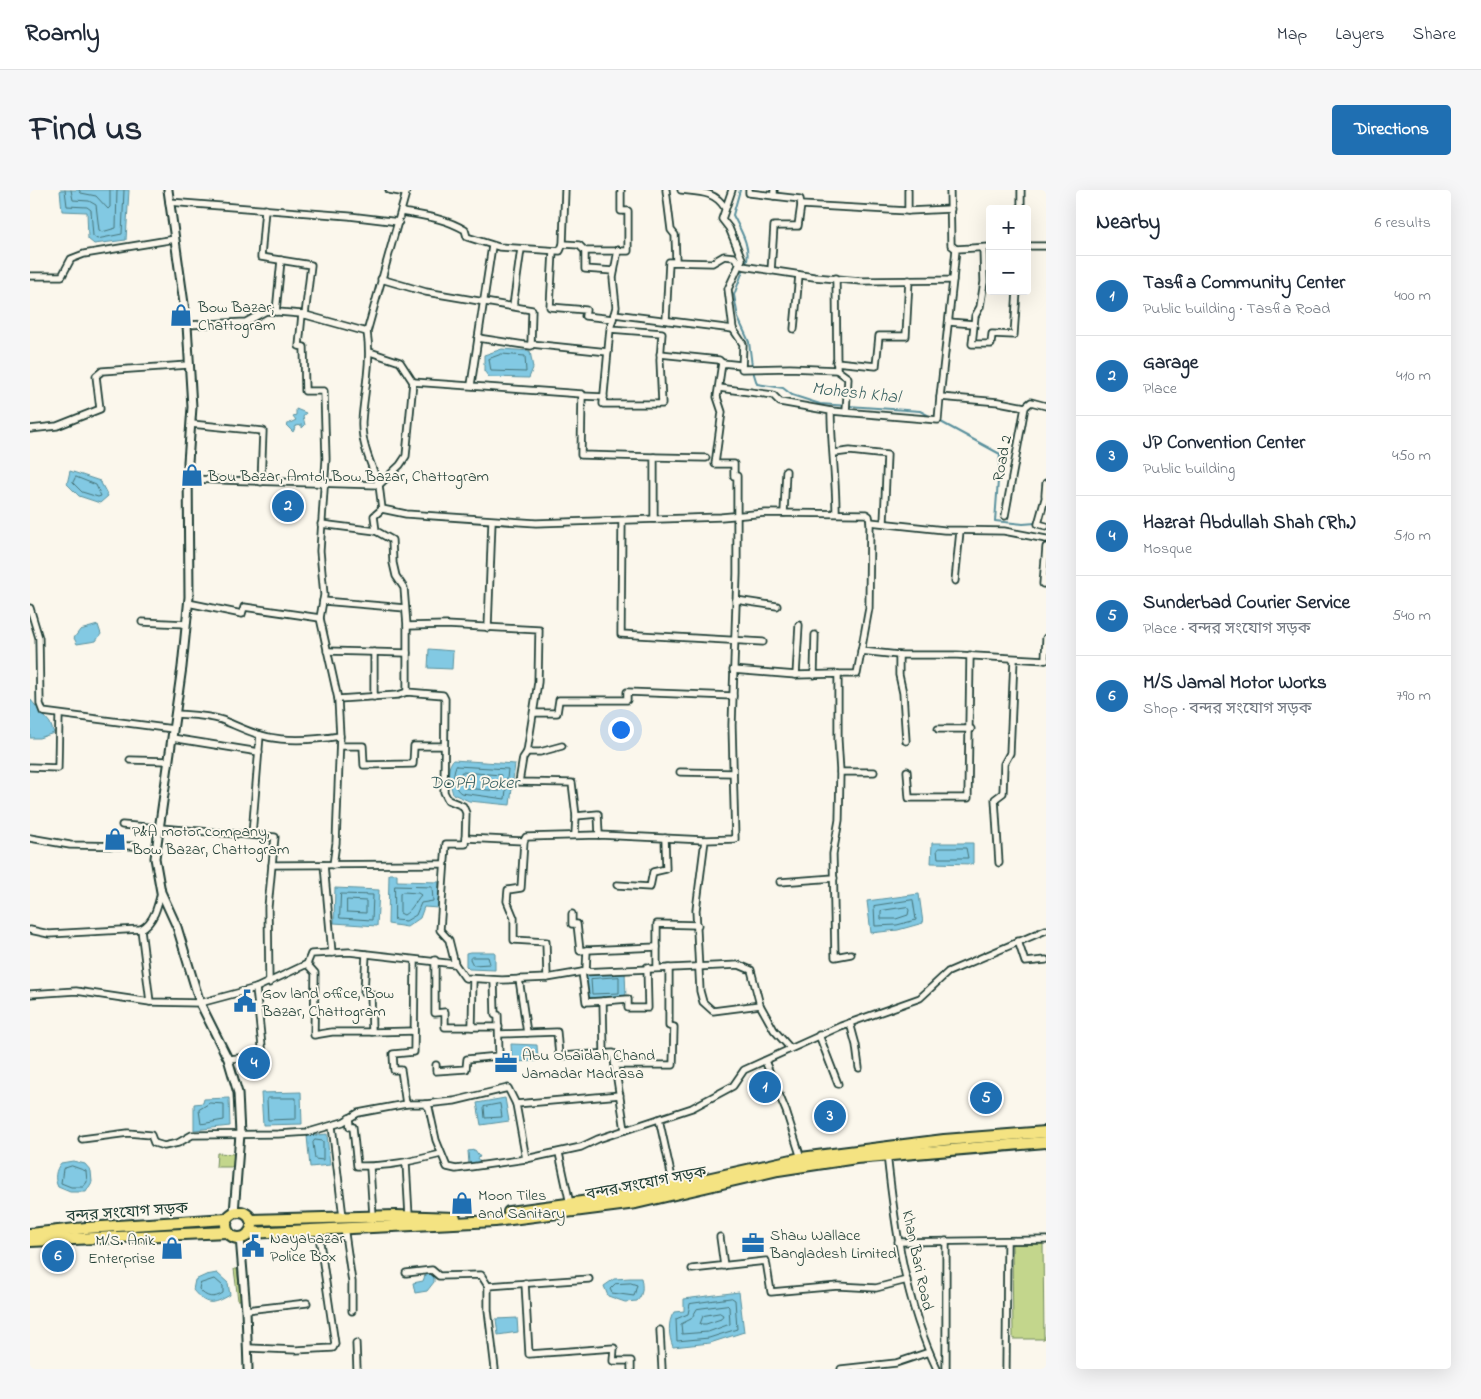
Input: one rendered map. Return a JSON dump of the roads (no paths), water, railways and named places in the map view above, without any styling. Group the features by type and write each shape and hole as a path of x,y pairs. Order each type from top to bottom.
{"highway":[{"name":"বন্দর সংযোগ সড়ক","path":"244,1235 318,1229 373,1216 477,1217 619,1198 801,1158 927,1142 1046,1132"},
{"name":"বন্দর সংযোগ সড়ক","path":"251,1220 477,1223 612,1206 778,1170 887,1154 1046,1142"},
{"path":"246,1214 251,1220 244,1235 227,1232 230,1216 246,1214"},
{"name":"বন্দর সংযোগ সড়ক","path":"30,1234 230,1216"},
{"name":"বন্দর সংযোগ সড়ক","path":"30,1241 227,1232"}],"street":[{"path":"168,190 187,325 192,408 188,479 188,603 176,714 154,858 161,892 177,927 200,1003 228,1059 238,1093 240,1134 230,1216"},
{"path":"382,509 379,485 365,451 362,423 370,352 367,332 406,193 389,190"},
{"path":"402,212 433,217 453,223 465,230 467,237 492,246 560,251 563,244 565,190"},
{"path":"563,244 579,246 586,251 628,251 628,211 621,211 621,190"},
{"path":"666,190 671,230 675,235 676,261"},
{"path":"681,190 713,195 721,200 725,208"},
{"path":"732,190 722,219 738,244 742,258 728,289 733,329 743,344 742,369 790,368 837,370 848,378 846,412"},
{"path":"749,190 749,193 774,193 800,198 798,226 774,226 771,272"},
{"path":"908,190 908,210"},
{"path":"950,190 951,245 956,249 986,248"},
{"path":"1021,190 1021,205"},
{"path":"169,202 399,222"},
{"path":"801,205 908,210 950,209"},
{"path":"265,209 261,257 311,265 299,346 304,347 305,391 324,390 326,459 321,524 320,551 323,601 320,618 338,699 340,736 336,843 332,865"},
{"path":"30,276 62,276 70,259 84,254 175,239"},
{"path":"471,385 492,246"},
{"path":"1031,246 1046,246"},
{"path":"513,306 521,249"},
{"path":"719,388 772,395 780,402 832,411 938,420 956,249"},
{"path":"610,329 662,333 660,354 662,404 603,404 610,329 616,307 614,271 618,250"},
{"path":"987,250 984,282 980,307 975,316 972,344 991,344 992,334 1014,335 1017,295"},
{"path":"553,251 550,307 586,310 585,316 666,320 733,329"},
{"path":"586,251 585,269 614,271"},
{"path":"666,320 669,262 676,261 712,263 724,256 734,257 740,264 771,272 861,281 953,280"},
{"path":"276,312 281,260"},
{"path":"794,329 800,275"},
{"path":"836,278 837,370"},
{"path":"381,279 426,292 532,310 531,344"},
{"path":"836,362 876,366 879,336 906,336 909,280"},
{"path":"187,325 246,322 266,311 304,314 367,332"},
{"path":"949,322 974,324"},
{"path":"478,338 531,346 531,344 608,352"},
{"path":"188,479 379,485 400,465 406,456 413,382 400,362 370,352"},
{"path":"660,354 741,364"},
{"path":"547,978 546,942 514,940 514,918 507,901 508,890 521,888 524,842 526,837 599,835 705,840 735,839 733,670 738,515 737,476 734,476 734,464 716,464 722,412 717,397 722,363"},
{"path":"30,429 58,426 100,409 96,376 102,371 188,365"},
{"path":"413,382 471,385 604,397"},
{"path":"582,396 581,455 706,458"},
{"path":"940,397 999,402 1025,407 1031,402 1046,406"},
{"name":"Road 2","path":"1005,516 1025,407"},
{"path":"832,411 831,440 834,453 836,512"},
{"path":"191,424 263,431 261,482"},
{"path":"834,453 850,451 887,455 884,522"},
{"path":"654,457 654,519"},
{"path":"784,513 786,471"},
{"path":"1046,483 1038,524 1046,526"},
{"path":"382,509 406,514 536,523 784,513 836,512 866,514 869,516 869,608 857,674 796,676 733,670"},
{"path":"376,531 374,516 382,509"},
{"path":"488,628 492,521"},
{"path":"622,521 621,634 763,642"},
{"path":"870,522 960,531 1004,531 1046,539"},
{"path":"321,524 376,531 392,540 393,563 396,576 404,588 407,626 407,692"},
{"path":"955,581 960,531"},
{"path":"1046,547 1042,584 1046,584"},
{"path":"736,600 777,606"},
{"path":"323,601 405,608"},
{"path":"188,603 242,614 244,607 320,618"},
{"path":"30,608 39,638 40,704 43,712 173,729"},
{"path":"142,622 186,624"},
{"path":"796,676 799,624"},
{"path":"407,626 446,625 539,630 538,682 534,713 527,752 523,758 518,782 572,783 576,816 575,835"},
{"path":"814,675 815,635"},
{"path":"861,652 899,655 970,655 1045,660 1046,638"},
{"path":"327,651 407,653"},
{"path":"374,652 374,697"},
{"path":"899,655 898,675 904,693 906,741"},
{"path":"907,771 909,798 968,798 971,730 970,655"},
{"path":"999,863 995,799 1003,793 1004,764 1010,753 1014,659"},
{"path":"838,674 840,772 839,820 834,854 835,957 851,954"},
{"path":"338,699 374,697 407,692 443,695 446,699 443,746 444,792 448,800 464,806 466,813 465,844 446,844 440,930 449,940 455,964 465,978 519,980 647,967 700,968 739,965 751,970 760,1005 774,1030 790,1048"},
{"path":"534,713 557,713 559,700 627,700 627,692 733,696"},
{"path":"176,714 215,719 242,730 281,739 317,739 340,736"},
{"path":"30,767 58,768 59,715"},
{"path":"938,729 971,730"},
{"path":"252,835 260,735"},
{"path":"172,738 259,752"},
{"path":"340,746 363,746 364,765 413,764 414,746 443,746"},
{"path":"527,752 540,752 562,746"},
{"path":"130,760 169,761"},
{"path":"680,772 733,773"},
{"path":"840,772 874,772"},
{"path":"576,816 598,814 599,835"},
{"path":"122,825 275,837 268,907 269,983"},
{"path":"30,838 70,846 134,846"},
{"path":"465,838 524,842"},
{"path":"617,885 650,887 653,872 666,869 665,838"},
{"path":"705,840 696,910 700,990 705,1006 713,1011 760,1005"},
{"path":"272,865 444,864"},
{"path":"324,865 332,953"},
{"path":"780,882 834,878"},
{"path":"30,930 49,934 141,929 147,927 158,908 161,892"},
{"path":"572,914 572,924 577,924 580,951 657,947"},
{"path":"657,968 657,924 698,924"},
{"path":"141,929 150,1002"},
{"path":"426,1104 429,1108 436,1140 447,1167 456,1169 526,1159 581,1147 692,1108 733,1086 744,1070 819,1035 920,998 948,972 1046,930"},
{"path":"1018,941 1025,962 1046,960"},
{"path":"587,950 584,972 586,1002 628,999 628,1008 648,1008 647,967"},
{"path":"30,994 76,991 150,1002 200,1003 269,983 307,964 311,954 366,954 415,960 435,960 455,964"},
{"path":"366,954 364,993 371,994 372,1032"},
{"path":"406,1104 402,1070 394,1070 393,1054 414,1052 415,960"},
{"path":"435,960 435,1012 446,1012 445,1027 499,1027"},
{"path":"307,964 315,973 314,1035 332,1032 414,1031"},
{"path":"615,1065 673,1065 674,1027 669,1026 669,968"},
{"path":"472,1027 473,978"},
{"path":"436,1065 436,1071 466,1069 467,1059 499,1056 499,1027 498,1015 495,1015 494,980"},
{"path":"519,980 527,1033"},
{"path":"228,1059 263,1056 256,988"},
{"path":"603,1002 604,1054"},
{"path":"850,1023 856,1045 859,1068"},
{"path":"499,1034 557,1032 560,1056 613,1053 625,1130"},
{"path":"819,1035 838,1084"},
{"path":"765,1061 786,1111 801,1158"},
{"path":"82,1138 128,1133 151,1135 154,1143 164,1146 178,1143 192,1135 309,1132 332,1126 358,1113 406,1104 454,1101 508,1088 516,1104 526,1159"},
{"path":"516,1104 620,1095"},
{"path":"349,1118 350,1127 353,1127 357,1166 370,1168 406,1163 441,1154"},
{"path":"659,1119 674,1187"},
{"path":"332,1126 352,1282 352,1312"},
{"path":"559,1153 570,1204"},
{"name":"Khan Bari Road","path":"887,1154 898,1242 907,1280 929,1352 937,1369"},
{"path":"406,1163 409,1216"},
{"path":"370,1168 373,1216"},
{"path":"248,1348 296,1350 333,1348 335,1344 318,1229"},
{"path":"244,1235 248,1369"},
{"path":"720,1237 724,1266"},
{"path":"1006,1369 1007,1240"},
{"path":"898,1242 1046,1240"},
{"path":"946,1241 946,1369"},
{"path":"692,1269 766,1261 771,1292 838,1286 876,1288 907,1280"},
{"path":"406,1273 432,1270 439,1276 481,1275 488,1286 488,1310 495,1369"},
{"path":"488,1286 589,1279"},
{"path":"525,1283 529,1354 614,1348 613,1361 631,1361 631,1369"},
{"path":"246,1310 308,1303"},
{"path":"660,1330 662,1369"},
{"path":"356,1344 357,1369"},
{"path":"841,1369 896,1363 929,1352"}],"water":[{"path":"60,190 129,190 126,240 94,244 88,239 87,212 62,211"},
{"path":"502,349 530,351 533,368 529,378 489,377 484,371 484,355"},
{"path":"296,409 306,413 303,417 305,425 302,428 302,425 296,426 293,432 286,425 296,420 293,416 296,415"},
{"path":"70,471 100,481 108,496 100,503 79,496 67,484"},
{"path":"98,625 101,634 96,641 77,644 74,638 80,630"},
{"path":"429,649 453,651 452,669 428,668"},
{"path":"30,699 50,723 54,733 39,738 30,738"},
{"name":"DOPA Poker","path":"453,760 515,764 510,805 469,801 453,794 449,768"},
{"path":"932,843 973,843 973,864 931,863"},
{"path":"389,874 397,874 397,881 439,882 438,908 424,907 420,918 407,927 388,924"},
{"path":"335,888 379,890 377,926 334,923"},
{"path":"919,894 923,923 898,930 871,933 867,901"},
{"path":"495,952 495,970 469,969 466,966 466,953"},
{"path":"625,971 626,998 587,1001 584,974"},
{"path":"511,1044 537,1045 538,1061 512,1062"},
{"path":"301,1092 302,1124 263,1125 261,1093"},
{"path":"229,1098 230,1126 194,1130 194,1104 203,1103 204,1099"},
{"path":"505,1098 509,1121 481,1125 477,1103"},
{"path":"327,1134 330,1165 310,1167 307,1136"},
{"path":"475,1150 480,1157 477,1158 480,1162 469,1164 468,1151"},
{"path":"73,1161 85,1164 91,1171 92,1182 86,1192 70,1192 58,1187 56,1181 57,1169 61,1163"},
{"path":"217,1273 228,1283 230,1295 219,1301 206,1301 193,1290 195,1280"},
{"path":"426,1273 434,1273 434,1282 427,1291 415,1293 413,1283 423,1281"},
{"path":"641,1278 642,1291 637,1301 625,1302 608,1296 604,1286 614,1279"},
{"path":"739,1292 744,1332 710,1343 673,1347 670,1339 670,1320 674,1312 684,1311 684,1299"},
{"path":"517,1318 518,1332 498,1335 496,1319"}],"waterway":[{"name":"Mohesh Khal","path":"740,190 733,215 746,245 746,264"},
{"name":"Mohesh Khal","path":"744,268 734,295 738,318 749,342 752,366"},
{"name":"Mohesh Khal","path":"753,371 757,384 783,388 792,395 820,404 920,411 933,418"},
{"name":"Mohesh Khal","path":"939,421 1000,454 995,521 1023,524 1036,523"}],"place":[{"name":"Bow Bazar, Chattogram","path":"181,315"},
{"name":"Bou Bazar, Amtol, Bow Bazar, Chattogram","path":"192,475"},
{"name":"Garage","path":"288,506"},
{"name":"P&A motor company, Bow Bazar, Chattogram","path":"115,839"},
{"name":"Gov land office, Bow Bazar, Chattogram","path":"245,1001"},
{"name":"Hazrat Abdullah Shah (Rh.)","path":"254,1063"},
{"name":"Abu Obaidah Chand Jamadar Madrasa","path":"506,1063"},
{"name":"Tasfia Community Center","path":"765,1087"},
{"name":"Sunderbad Courier Service","path":"986,1098"},
{"name":"JP Convention Center","path":"830,1116"},
{"name":"Moon Tiles and Sanitary","path":"462,1203"},
{"name":"Shaw Wallace Bangladesh Limited","path":"753,1243"},
{"name":"Nayabazar Police Box","path":"253,1246"},
{"name":"M/S. Anik Enterprise","path":"172,1248"},
{"name":"M/S Jamal Motor Works","path":"58,1256"}]}
